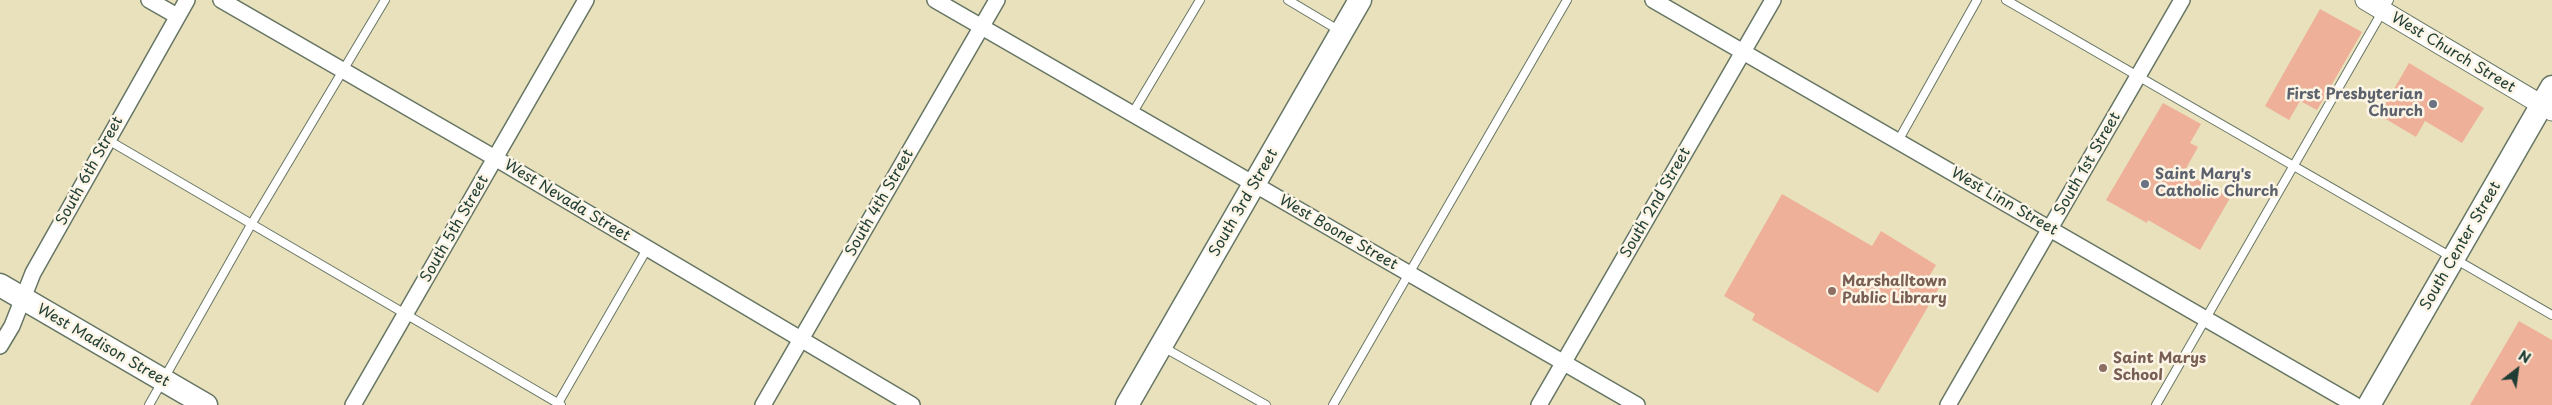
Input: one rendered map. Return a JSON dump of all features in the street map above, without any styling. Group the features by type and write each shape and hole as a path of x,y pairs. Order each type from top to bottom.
{"main road":[{"name":"South 3rd Street","path":"1127,405 1360,0"},
{"name":"South Center Street","path":"2369,405 2454,257 2549,101"},
{"name":"West Madison Street","path":"0,285 206,405"}],"street":[{"path":"149,0 177,16"},
{"name":"South 6th Street","path":"0,346 33,273 186,0"},
{"name":"West Nevada Street","path":"222,0 495,158 912,405"},
{"name":"South 5th Street","path":"353,405 586,0"},
{"name":"West Boone Street","path":"935,0 1638,405"},
{"name":"South 4th Street","path":"763,405 997,0"},
{"name":"West Linn Street","path":"1653,0 2355,405"},
{"name":"South 2nd Street","path":"1539,405 1773,0"},
{"name":"South 1st Street","path":"1948,405 2182,0"},
{"name":"West Church Street","path":"2365,0 2386,6 2549,101"}],"lane":[{"path":"149,405 252,223 386,0"},
{"path":"1132,115 1200,0"},
{"path":"1288,0 1342,32"},
{"path":"1333,405 1567,0"},
{"path":"1898,140 1977,0"},
{"path":"2006,0 2552,315"},
{"path":"2156,405 2386,6"},
{"path":"108,140 559,404 648,249"},
{"path":"1161,346 1266,405"}],"building":[{"path":"2320,9 2362,32 2317,110 2300,101 2289,120 2265,106"},
{"path":"2409,63 2484,108 2462,143 2425,121 2416,137 2379,115"},
{"path":"2163,103 2201,124 2190,143 2198,147 2184,172 2230,198 2200,250 2148,220 2147,223 2106,200"},
{"name":"Marshalltown Public Library","path":"1782,194 1872,246 1881,231 1936,265 1927,280 1940,286 1878,393 1752,320 1755,314 1724,296"},
{"path":"2519,321 2552,340 2552,405 2470,405"}],"place":[{"name":"First Presbyterian Church","path":"2433,104"},
{"name":"Saint Mary's Catholic Church","path":"2145,184"},
{"name":"Marshalltown Public Library","path":"1832,291"},
{"name":"Saint Marys School","path":"2103,368"}]}
